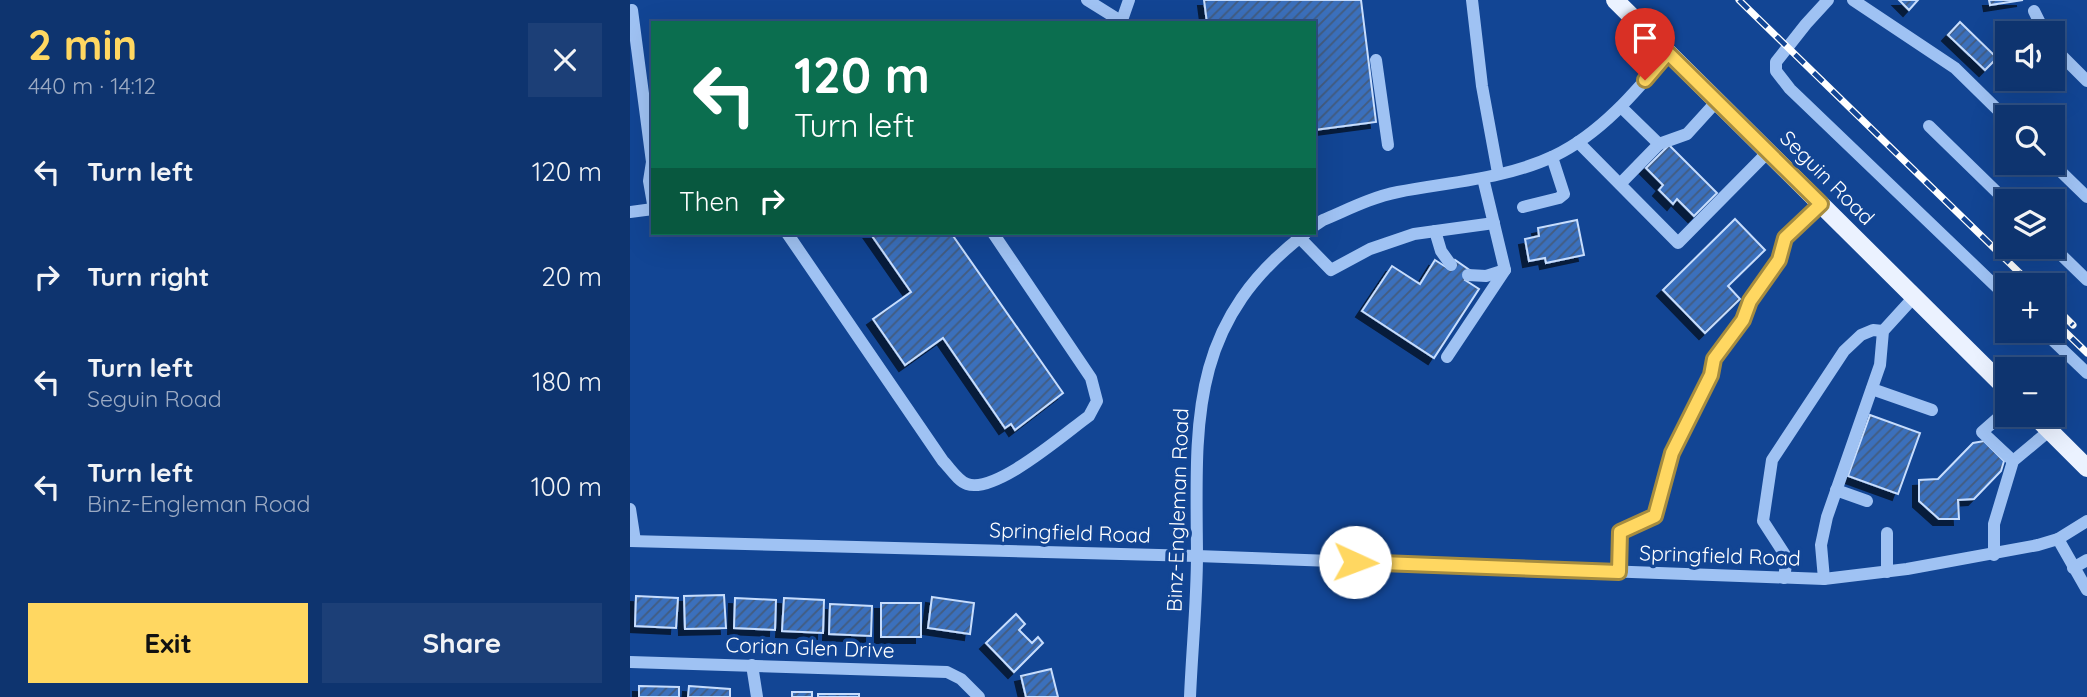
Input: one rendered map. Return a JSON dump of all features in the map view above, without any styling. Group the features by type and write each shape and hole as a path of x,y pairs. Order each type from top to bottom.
{"main road":[{"name":"Seguin Road","path":"1615,0 1995,377"},
{"path":"2046,427 2087,468"}],"street":[{"path":"1087,0 1123,21 1129,0"},
{"path":"1472,0 1482,86 1498,173"},
{"path":"1828,0 1776,62 1776,71 1790,89 1995,285"},
{"path":"1853,0 1955,68 1995,107"},
{"path":"632,10 651,155"},
{"path":"2034,11 2039,21"},
{"path":"1316,225 1334,215 1396,192 1483,178 1552,157 1578,142 1621,107 1668,53"},
{"path":"2065,59 2087,81"},
{"path":"1376,60 1388,145"},
{"path":"1620,184 1659,144 1687,134 1717,101"},
{"path":"1621,107 1659,144"},
{"path":"1929,125 1995,190"},
{"path":"1578,142 1678,243 1768,152"},
{"path":"1523,207 1559,198 1564,194 1552,157"},
{"path":"651,169 651,193"},
{"path":"2064,175 2087,197"},
{"path":"1447,357 1506,270 1483,178"},
{"path":"1619,572 1620,532 1655,516 1672,453 1711,375 1714,359 1743,320 1750,301 1779,260 1785,238 1821,204"},
{"path":"630,212 651,207"},
{"path":"1301,235 1331,270 1370,249 1414,234 1494,223"},
{"path":"1435,231 1441,251 1451,265"},
{"path":"788,235 943,461 964,483 981,486 1002,478 1089,416 1097,401 1091,378 994,235"},
{"name":"Binz-Engleman Road","path":"1190,697 1197,556 1195,500 1198,426 1206,373 1214,350 1237,305 1252,284 1299,235"},
{"path":"2065,259 2087,280"},
{"path":"1468,275 1486,276 1506,270"},
{"path":"1824,579 1821,545 1827,517 1880,365 1883,331 1914,297"},
{"path":"1784,578 1787,558 1763,522 1772,460 1844,351 1861,335 1873,330 1883,331"},
{"path":"2056,343 2087,373"},
{"path":"1872,389 1932,410"},
{"path":"1995,421 1982,432 2013,461"},
{"path":"1994,555 1994,524 2013,461 2049,430"},
{"path":"1836,490 1867,501"},
{"path":"630,509 632,541"},
{"name":"Springfield Road","path":"632,541 1197,556 1824,579 1994,555 2058,539 2087,521"},
{"path":"1887,533 1887,572"},
{"path":"2058,539 2087,590"},
{"path":"2073,568 2087,560"},
{"name":"Corian Glen Drive","path":"630,662 947,672 961,679 979,697"},
{"path":"752,665 757,697"}],"building":[{"path":"1204,0 1361,0 1376,122 1316,130 1316,21 1207,21"},
{"path":"1899,0 1918,0 1909,10"},
{"path":"1989,0 2023,0 1990,5"},
{"path":"1960,22 1995,56 1995,60 1985,70 1948,35"},
{"path":"1669,145 1717,193 1694,216 1677,199 1673,204 1659,190 1663,185 1646,168"},
{"path":"1735,219 1765,250 1728,286 1740,299 1705,333 1663,290"},
{"path":"1577,220 1584,255 1546,263 1545,258 1529,261 1525,239 1539,236 1538,228"},
{"path":"871,235 952,235 1063,393 1015,430 1011,424 1005,428 943,338 905,365 873,319 911,292"},
{"path":"1435,260 1449,269 1455,260 1471,271 1465,280 1479,289 1434,358 1362,311 1392,266 1420,284"},
{"path":"1870,415 1920,433 1898,494 1848,476"},
{"path":"1984,441 2004,461 2001,471 1974,499 1958,500 1959,519 1939,519 1919,501 1919,480 1938,479 1973,443"},
{"path":"724,595 726,628 685,629 684,596"},
{"path":"636,596 678,598 676,628 635,626"},
{"path":"932,597 974,603 970,634 928,628"},
{"path":"735,598 776,600 775,630 734,628"},
{"path":"784,598 824,600 823,633 782,631"},
{"path":"881,603 921,603 921,637 881,637"},
{"path":"830,604 872,606 871,636 829,634"},
{"path":"1016,614 1025,624 1019,630 1032,643 1038,637 1043,643 1014,672 986,643"},
{"path":"1051,669 1058,697 1026,697 1021,676"},
{"path":"639,686 679,687 679,697 639,697"},
{"path":"689,686 730,689 730,697 688,697"},
{"path":"792,692 812,692 812,697 792,697"},
{"path":"818,694 859,694 859,697 818,697"}],"railway":[{"path":"1739,0 2020,273"},
{"path":"2065,317 2073,325"},
{"path":"2065,332 2087,353"}],"route":[{"path":"1355,562 1619,572 1620,532 1655,516 1672,453 1711,375 1714,359 1743,320 1750,301 1779,260 1785,238 1821,204 1668,53 1645,80"}]}
